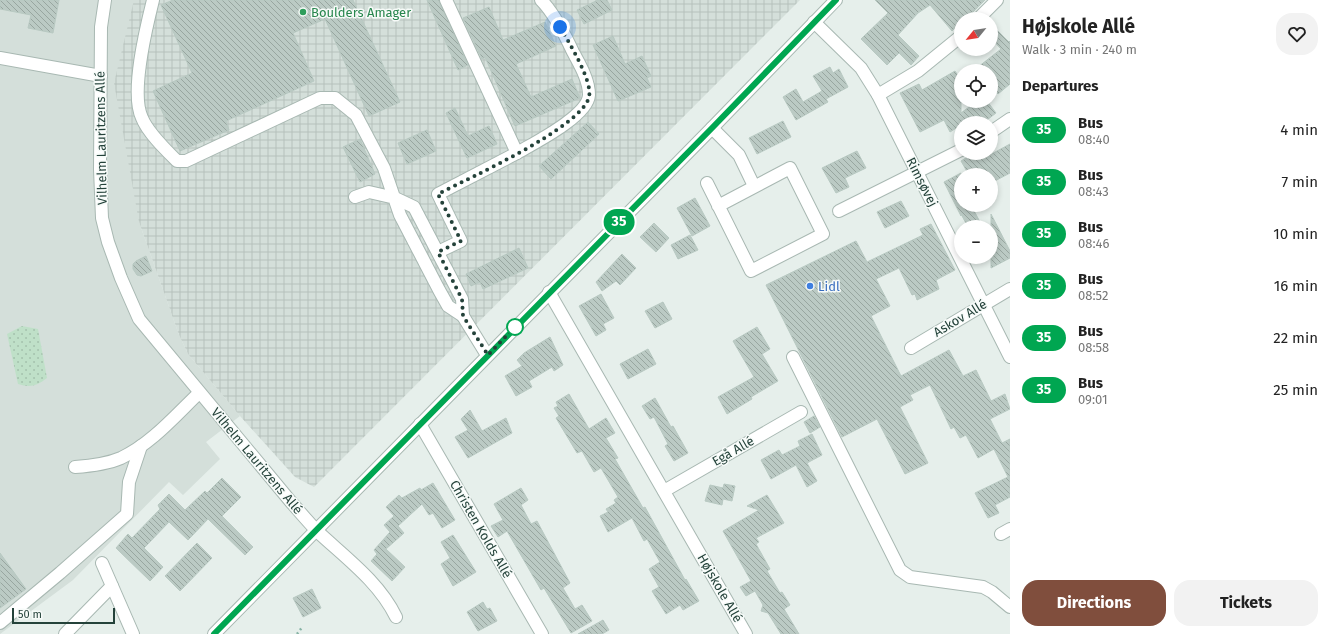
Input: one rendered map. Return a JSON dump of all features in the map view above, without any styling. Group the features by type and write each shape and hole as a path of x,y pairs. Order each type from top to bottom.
{"street":[{"name":"Vilhelm Lauritzens Allé","path":"105,0 101,27 100,169 102,218 120,278 139,319 199,393 316,530 377,587 389,601 396,617"},
{"path":"153,0 137,85 142,118 165,149 177,161 186,161 320,98 335,98 356,115 384,168 396,198 400,215 448,306 463,316 488,355"},
{"path":"446,0 517,153"},
{"path":"438,252 461,241 438,194 517,153 562,127 581,111 589,96 586,76 568,40 541,0"},
{"path":"214,634 836,0"},
{"path":"985,12 996,0"},
{"name":"Rimsøvej","path":"814,22 861,68 878,95 1010,357"},
{"path":"878,95 918,71 954,42"},
{"path":"0,58 101,76"},
{"path":"998,127 1010,119"},
{"path":"712,128 739,155 754,186"},
{"path":"839,211 954,154"},
{"path":"707,182 718,206 750,271 823,234 790,168 718,206"},
{"path":"355,197 369,192 396,198 414,207 462,299 463,316"},
{"name":"Askov Allé","path":"911,348 1010,289"},
{"name":"Højskole Allé","path":"549,292 746,634"},
{"path":"793,357 900,570 910,577 983,587 992,592 1010,607"},
{"path":"75,467 96,465 120,459 141,446 199,393"},
{"name":"Egå Allé","path":"664,491 802,412"},
{"name":"Christen Kolds Allé","path":"420,424 542,634"},
{"path":"0,623 127,514 129,482 141,446"},
{"path":"102,563 133,634"},
{"path":"65,634 112,586"}],"path":[{"path":"297,634 303,626"}],"shaded area":[{"path":"0,0 135,0 139,222 179,335 188,354 240,416 206,442 220,459 183,495 169,482 73,580 0,634"},
{"path":"134,0 800,0 314,487 295,477 240,416 188,354 179,335 139,222 114,83"}],"green space":[{"path":"22,326 38,329 47,378 33,386 18,384 7,334"}],"building":[{"path":"0,0 59,0 53,33 28,28 31,15 0,9"},
{"path":"173,0 353,0 400,102 369,116 325,19 293,33 314,81 226,121 229,130 180,151 153,91 192,73 161,5"},
{"path":"427,0 439,0 468,65 458,70"},
{"path":"598,0 607,0 612,10 584,24 577,10"},
{"path":"875,0 985,0 973,12 954,12 954,29 952,31 930,5 918,13 898,35 919,56 911,65 899,53 887,65 861,39 888,13"},
{"path":"489,7 503,40 545,22 556,46 516,64 531,97 572,79 580,98 515,126 485,57 482,59 463,18"},
{"path":"998,31 1009,42 1010,41 1010,84 998,94 998,64 982,64 992,56 998,56 998,51 1001,49 998,46"},
{"path":"613,36 625,64 642,56 651,76 647,78 651,87 618,101 593,45"},
{"path":"830,67 833,73 839,69 848,87 826,99 828,102 796,120 783,97 796,89 803,102 822,91 813,76"},
{"path":"954,72 954,108 961,108 961,113 968,108 992,108 996,113 992,116 954,116 954,129 950,132 944,120 920,132 900,93 919,84 922,90"},
{"path":"455,108 468,136 489,126 497,144 467,158 446,113"},
{"path":"783,121 791,137 757,154 749,138"},
{"path":"588,122 599,134 551,179 539,166"},
{"path":"427,130 436,151 407,164 398,143"},
{"path":"360,139 375,174 360,182 343,147"},
{"path":"1010,144 1010,173 998,179 998,168 965,168 961,161 998,160 998,150"},
{"path":"857,151 866,168 845,178 849,187 836,193 822,168"},
{"path":"954,177 954,202 944,182"},
{"path":"695,198 710,226 692,236 677,208"},
{"path":"901,201 909,216 885,228 877,212"},
{"path":"959,212 975,212 979,220 964,220 961,214 961,216"},
{"path":"654,223 669,238 656,252 640,237"},
{"path":"931,224 955,270 936,280 939,289 917,300 915,294 912,295 899,268 876,279 890,306 871,316 901,376 949,350 963,376 976,370 991,401 1005,394 1010,409 990,419 1002,443 1010,439 1010,497 995,505 999,513 988,518 975,493 1008,477 994,449 978,458 966,435 960,438 954,427 951,429 930,385 910,395 913,400 900,407 928,463 905,474 877,419 842,437 766,285 856,241 867,262 923,235 920,229"},
{"path":"998,228 1010,251 1010,258 991,268 991,264 998,264"},
{"path":"690,235 698,250 678,259 671,245"},
{"path":"519,248 528,268 483,289 480,282 471,286 466,274"},
{"path":"622,254 636,268 620,285 616,281 602,291 596,282"},
{"path":"146,256 152,271 141,276 137,275 133,269 133,264"},
{"path":"601,294 614,318 603,324 606,330 596,336 579,306"},
{"path":"663,302 672,319 655,328 645,311"},
{"path":"757,327 770,349 762,354 778,381 751,397 752,399 727,414 718,397 754,377 733,341"},
{"path":"550,337 563,365 554,371 552,367 529,381 532,387 516,396 505,376 522,366 517,360 524,353"},
{"path":"648,349 656,364 628,379 620,364"},
{"path":"569,394 589,429 606,418 615,433 606,438 618,458 615,459 643,508 645,507 685,580 686,579 699,601 683,610 680,605 666,614 652,591 659,587 649,569 660,562 647,539 644,541 632,518 608,532 600,516 608,512 606,509 616,503 614,500 618,497 601,468 594,472 582,451 577,453 556,418 559,416 554,408 558,406 556,402"},
{"path":"655,398 671,427 673,426 688,453 674,461 665,446 668,444 654,417 650,419 642,406"},
{"path":"470,410 482,431 506,418 512,433 468,458 455,437 468,430 461,419"},
{"path":"814,416 820,427 810,433 804,422"},
{"path":"812,434 822,455 807,463 817,481 807,487 796,465 771,479 761,460 779,450 782,455 800,446 798,441"},
{"path":"222,478 241,497 222,516 253,547 245,555 208,519 188,540 169,522 144,548 163,567 150,581 116,548 128,534 132,538 160,509 158,505 169,494 185,510 205,491 207,493"},
{"path":"433,483 455,520 442,528 433,513 429,515 422,504 398,526 404,533 386,549 405,567 392,581 371,561 377,554 374,550 390,532 384,525 394,516 386,507 399,495 402,498"},
{"path":"724,484 735,486 732,501 723,499 722,505 705,501 710,485 723,488"},
{"path":"521,488 528,500 521,505 531,524 537,521 570,583 563,588 575,609 582,605 592,621 571,633 544,588 541,590 507,531 498,537 491,526 503,520 494,504"},
{"path":"767,495 784,523 756,538 759,542 756,544 770,569 767,571 780,593 782,592 790,605 784,609 799,634 781,634 768,613 761,611 763,605 755,591 746,596 740,587 751,581 723,531 759,510 747,506"},
{"path":"453,535 476,572 453,586 441,564 450,558 441,542"},
{"path":"197,543 212,558 180,591 165,576"},
{"path":"0,553 26,589 0,608"},
{"path":"312,589 321,608 303,617 293,598"},
{"path":"483,602 487,609 490,608 497,621 478,631 467,612"},
{"path":"603,620 609,630 602,634 578,634"}],"bus line":[{"name":"35","path":"214,634 836,0"}],"place":[{"name":"Boulders Amager","path":"303,12"},
{"name":"Lidl","path":"810,286"}],"route":[{"path":"515,327 488,355 463,316 462,299 438,252 461,241 438,194 517,153 562,127 581,111 589,96 586,76 560,27"}]}
